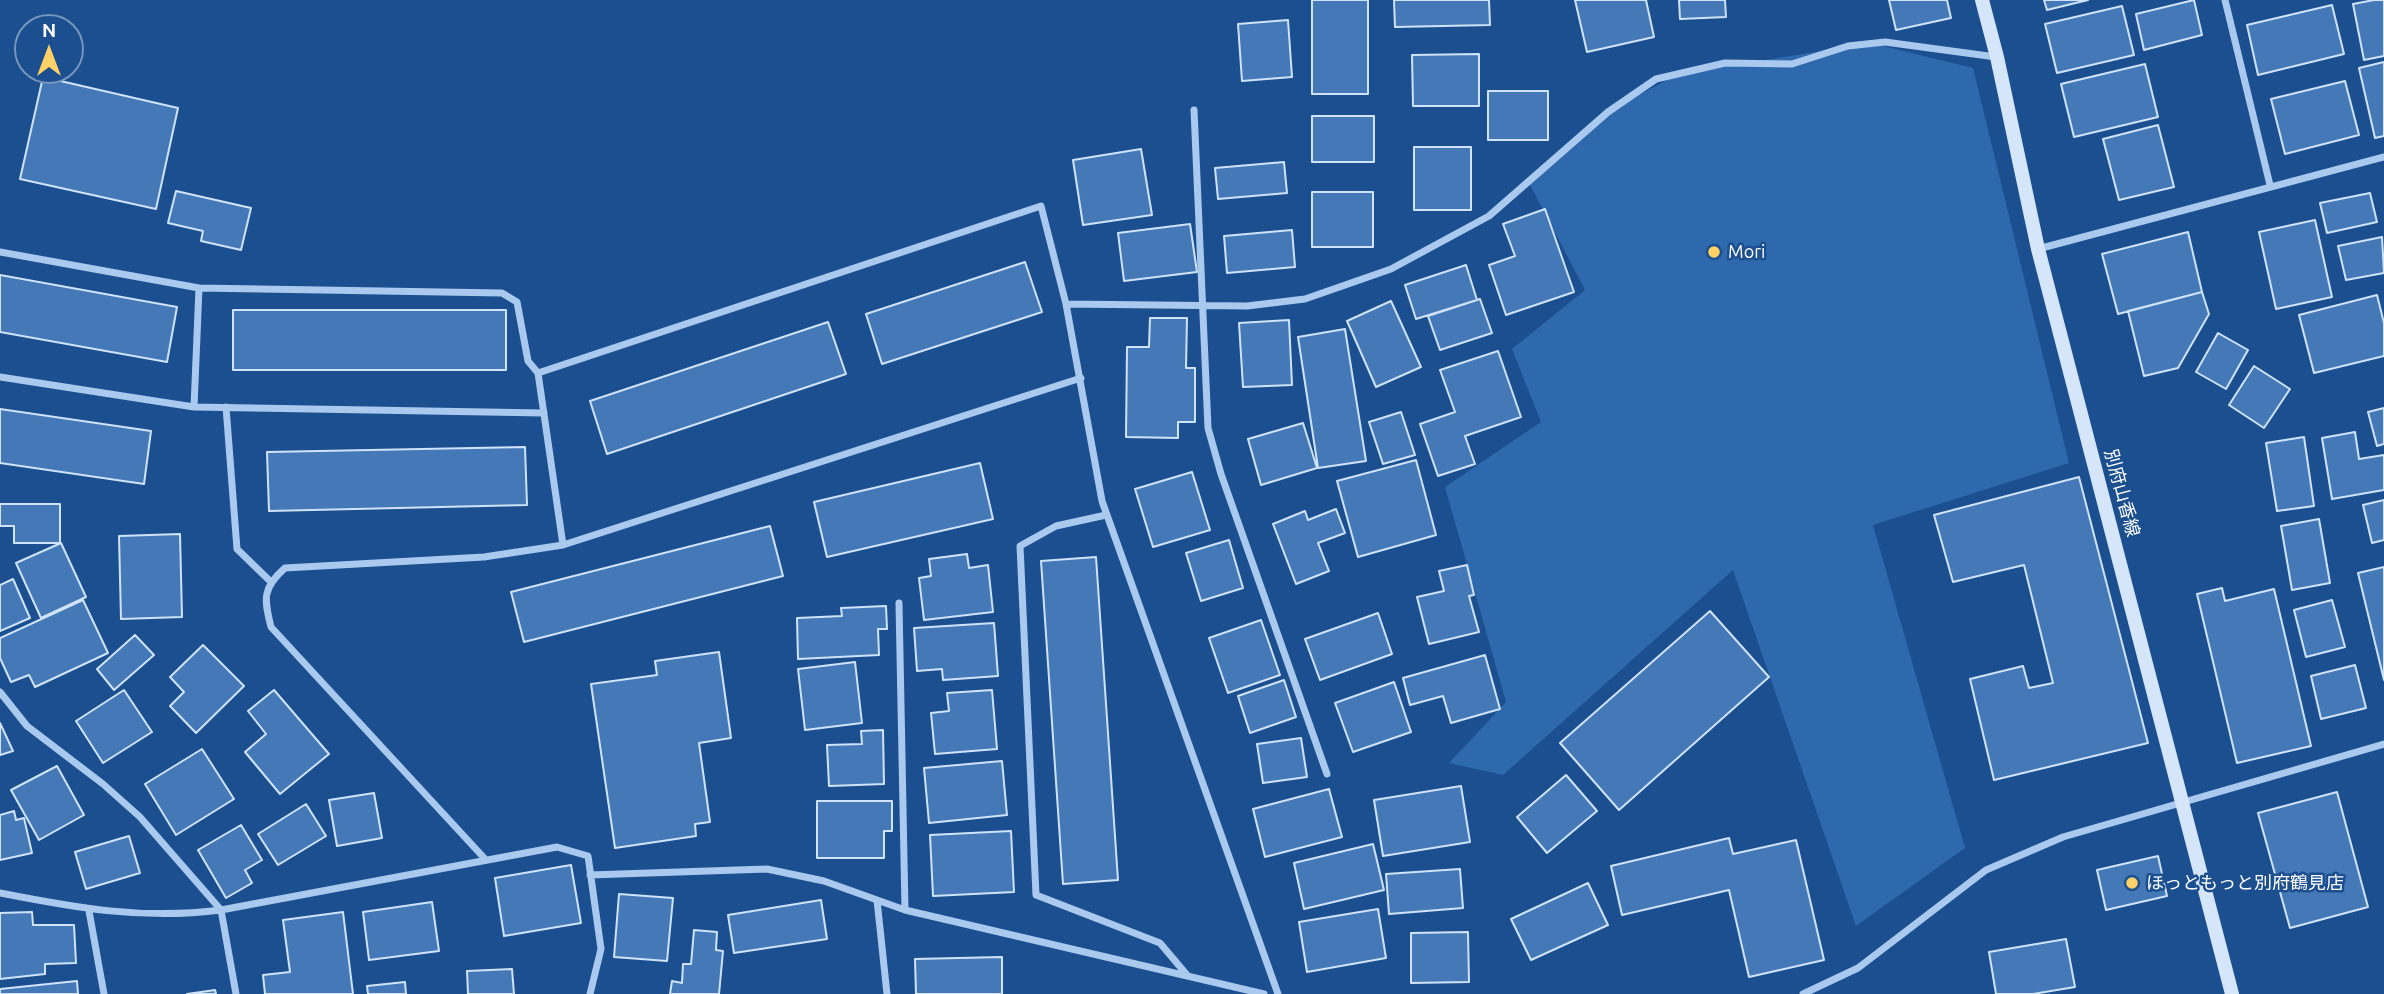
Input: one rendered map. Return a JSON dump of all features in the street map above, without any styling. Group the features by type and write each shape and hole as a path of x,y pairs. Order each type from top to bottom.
{"main road":[{"name":"別府山香線","path":"1982,0 1997,57 2038,249 2232,994"}],"street":[{"path":"2225,0 2270,185"},
{"path":"1066,304 1247,306 1305,299 1391,269 1489,216 1608,112 1656,79 1725,63 1792,64 1847,46 1885,42 1997,57"},
{"path":"1194,110 1205,306 1208,428 1221,474 1327,774"},
{"path":"2038,249 2270,185 2384,157"},
{"path":"538,373 1041,206 1066,304 1106,514 1278,994"},
{"path":"0,252 199,288 502,293 517,302 528,361 538,373 563,545"},
{"path":"194,407 199,288"},
{"path":"0,377 194,407 544,413"},
{"path":"486,860 271,627 265,603 270,581 285,568 484,557 563,545 1081,378"},
{"path":"226,407 237,550 270,581"},
{"path":"1106,514 1056,526 1020,546 1036,895 1160,943 1187,975"},
{"path":"899,603 905,910"},
{"path":"0,692 27,726 103,784 140,817 221,910 236,994"},
{"path":"1803,994 1858,968 1986,870 2063,837 2183,800 2384,744"},
{"path":"0,893 89,911 174,916 221,910 556,847 587,856 601,949 590,994"},
{"path":"590,875 767,869 824,881 905,910 1264,994"},
{"path":"877,900 887,994"},
{"path":"89,911 104,994"}],"shaded area":[{"path":"1871,43 1973,68 2069,463 1873,525 1965,848 1856,926 1733,570 1503,775 1449,763 1506,702 1445,487 1541,422 1512,349 1585,290 1528,181 1608,112 1678,74"}],"building":[{"path":"1312,0 1368,0 1368,94 1312,94"},
{"path":"1394,0 1489,0 1490,25 1395,27"},
{"path":"1575,0 1646,0 1654,37 1587,52"},
{"path":"1679,0 1725,0 1726,17 1680,19"},
{"path":"1889,0 1947,0 1951,18 1896,30"},
{"path":"2044,0 2088,0 2047,10"},
{"path":"2194,0 2202,35 2144,50 2136,14"},
{"path":"2384,0 2384,56 2364,60 2353,4"},
{"path":"2332,5 2344,54 2258,75 2247,25"},
{"path":"2122,6 2134,55 2057,73 2045,24"},
{"path":"1288,20 1292,77 1242,81 1238,24"},
{"path":"1479,54 1479,106 1413,106 1412,55"},
{"path":"2384,62 2384,136 2375,138 2359,68"},
{"path":"2145,64 2158,117 2074,137 2061,84"},
{"path":"2345,81 2359,135 2285,154 2271,99"},
{"path":"41,84 73,84 178,108 156,209 20,179"},
{"path":"1488,91 1548,91 1548,140 1488,140"},
{"path":"1312,116 1374,116 1374,162 1312,162"},
{"path":"2158,125 2174,187 2119,200 2103,139"},
{"path":"1414,147 1471,147 1471,210 1414,210"},
{"path":"1141,149 1152,215 1083,225 1073,160"},
{"path":"1284,162 1287,193 1218,199 1215,168"},
{"path":"176,191 251,208 241,250 201,241 203,231 168,223"},
{"path":"1312,192 1373,192 1373,247 1312,247"},
{"path":"2370,193 2377,222 2327,233 2320,203"},
{"path":"1545,209 1574,292 1506,315 1489,265 1515,256 1503,224"},
{"path":"2315,220 2332,297 2276,309 2259,232"},
{"path":"1190,224 1197,272 1124,281 1118,233"},
{"path":"1292,230 1295,267 1227,273 1224,236"},
{"path":"2188,232 2202,292 2118,314 2102,254"},
{"path":"2382,237 2384,273 2346,280 2338,246"},
{"path":"1025,262 1042,312 882,364 866,314"},
{"path":"1466,265 1477,300 1416,319 1405,285"},
{"path":"0,275 177,307 167,362 0,332"},
{"path":"2202,292 2209,314 2178,368 2144,376 2128,311"},
{"path":"2377,295 2384,323 2384,356 2314,373 2299,315"},
{"path":"1480,299 1492,333 1440,350 1428,316"},
{"path":"1391,301 1421,367 1376,387 1347,321"},
{"path":"233,310 506,310 506,370 233,370"},
{"path":"1150,318 1187,318 1186,368 1195,368 1195,422 1178,422 1178,438 1126,437 1127,347 1149,347"},
{"path":"1289,320 1292,385 1243,387 1239,323"},
{"path":"828,322 846,374 607,454 590,401"},
{"path":"1345,329 1366,461 1318,468 1298,337"},
{"path":"2218,333 2248,350 2226,389 2196,372"},
{"path":"1498,351 1521,417 1465,436 1475,464 1438,476 1420,424 1455,412 1440,370"},
{"path":"2254,366 2290,389 2264,428 2229,405"},
{"path":"2384,408 2384,444 2377,446 2368,412"},
{"path":"0,409 151,431 144,484 0,463"},
{"path":"1401,412 1415,455 1383,464 1369,422"},
{"path":"1303,423 1317,468 1261,485 1248,439"},
{"path":"2355,432 2359,459 2384,455 2384,490 2332,499 2322,438"},
{"path":"2304,437 2314,506 2277,511 2266,443"},
{"path":"525,447 527,505 269,511 267,452"},
{"path":"1416,460 1436,535 1358,557 1337,481"},
{"path":"980,463 993,519 827,557 814,502"},
{"path":"1192,472 1210,530 1153,547 1135,489"},
{"path":"2079,477 2148,743 1994,780 1970,679 2023,666 2029,688 2053,683 2024,565 1953,582 1934,515"},
{"path":"2384,500 2384,540 2372,543 2363,505"},
{"path":"0,504 60,504 60,543 14,543 14,526 0,526"},
{"path":"1336,509 1345,533 1318,543 1329,571 1296,584 1273,524 1305,511 1308,520"},
{"path":"2319,519 2330,583 2292,590 2281,526"},
{"path":"770,526 783,576 524,642 511,592"},
{"path":"180,534 182,617 121,619 119,536"},
{"path":"1229,540 1243,588 1201,601 1186,553"},
{"path":"61,543 86,597 41,618 16,563"},
{"path":"967,554 969,568 988,565 993,612 924,620 919,578 931,576 929,559"},
{"path":"1096,557 1118,880 1063,884 1041,561"},
{"path":"1467,565 1474,595 1469,596 1479,632 1429,644 1417,597 1444,591 1439,571"},
{"path":"2384,567 2384,680 2358,573"},
{"path":"13,579 30,618 0,631 0,585"},
{"path":"2222,588 2225,601 2274,589 2311,746 2237,763 2197,594"},
{"path":"83,600 108,653 35,687 29,675 11,682 0,658 0,638"},
{"path":"2332,600 2345,647 2306,657 2294,610"},
{"path":"886,606 887,629 878,629 879,655 798,659 797,618 842,616 841,608"},
{"path":"1710,611 1769,677 1619,810 1560,743"},
{"path":"1378,613 1392,654 1320,680 1305,639"},
{"path":"1261,620 1280,675 1228,693 1209,638"},
{"path":"994,623 998,676 943,680 942,669 917,671 914,628"},
{"path":"135,635 154,655 114,690 97,669"},
{"path":"203,645 244,686 196,733 170,706 184,692 170,677"},
{"path":"719,652 731,738 699,743 710,822 695,824 696,836 615,848 591,684 657,675 655,661"},
{"path":"1485,655 1500,709 1451,723 1443,696 1410,705 1403,678"},
{"path":"855,662 862,723 805,730 798,669"},
{"path":"2355,665 2366,708 2321,719 2311,676"},
{"path":"1284,680 1296,717 1250,733 1238,696"},
{"path":"1394,682 1411,732 1353,752 1335,703"},
{"path":"124,690 152,732 103,763 76,721"},
{"path":"274,690 329,754 280,794 245,752 266,734 248,711"},
{"path":"992,690 997,749 935,754 931,713 949,711 947,693"},
{"path":"0,723 13,751 0,755"},
{"path":"883,730 884,784 829,786 827,745 862,744 861,731"},
{"path":"1301,738 1307,777 1263,783 1257,744"},
{"path":"202,749 234,799 176,835 145,784"},
{"path":"1002,761 1007,815 929,823 924,768"},
{"path":"57,766 84,815 39,840 11,790"},
{"path":"1566,775 1597,811 1547,853 1517,817"},
{"path":"1461,786 1470,842 1383,856 1374,800"},
{"path":"1329,789 1342,837 1265,857 1253,809"},
{"path":"2337,792 2368,907 2290,928 2258,813"},
{"path":"374,793 382,838 337,846 329,800"},
{"path":"817,801 892,801 892,831 884,831 884,858 817,858"},
{"path":"306,804 326,836 278,865 258,834"},
{"path":"14,811 16,820 24,818 32,853 0,860 0,815"},
{"path":"241,825 262,860 245,870 252,883 226,898 198,850"},
{"path":"1011,831 1014,892 933,896 930,835"},
{"path":"129,836 140,873 86,889 75,852"},
{"path":"1729,838 1733,854 1796,840 1824,960 1749,977 1729,890 1622,915 1611,866"},
{"path":"1373,844 1384,890 1304,909 1294,863"},
{"name":"ほっともっと別府鶴見店","path":"2158,856 2167,896 2106,910 2097,870"},
{"path":"571,865 581,923 504,936 495,878"},
{"path":"1460,869 1463,908 1389,914 1386,874"},
{"path":"1588,883 1608,925 1531,960 1511,919"},
{"path":"619,894 673,898 667,961 614,957"},
{"path":"821,900 827,939 734,953 728,915"},
{"path":"432,902 439,951 369,960 363,912"},
{"path":"1378,909 1386,958 1307,972 1299,922"},
{"path":"32,912 33,925 74,925 76,963 45,964 45,974 0,979 0,913"},
{"path":"343,912 353,994 265,994 263,975 290,972 283,920"},
{"path":"694,930 717,932 716,950 723,951 719,994 670,994 672,981 682,983 683,964 691,964"},
{"path":"1468,932 1469,982 1411,983 1411,933"},
{"path":"2066,939 2075,987 2033,994 1996,994 1989,952"},
{"path":"1002,957 1002,994 916,994 915,959"},
{"path":"512,969 514,994 468,994 467,971"},
{"path":"77,981 78,994 0,994 0,989"},
{"path":"405,982 406,994 368,994 367,986"},
{"path":"215,990 216,994 187,994"}],"place":[{"name":"Mori","path":"1714,252"},
{"name":"ほっともっと別府鶴見店","path":"2132,883"}]}
